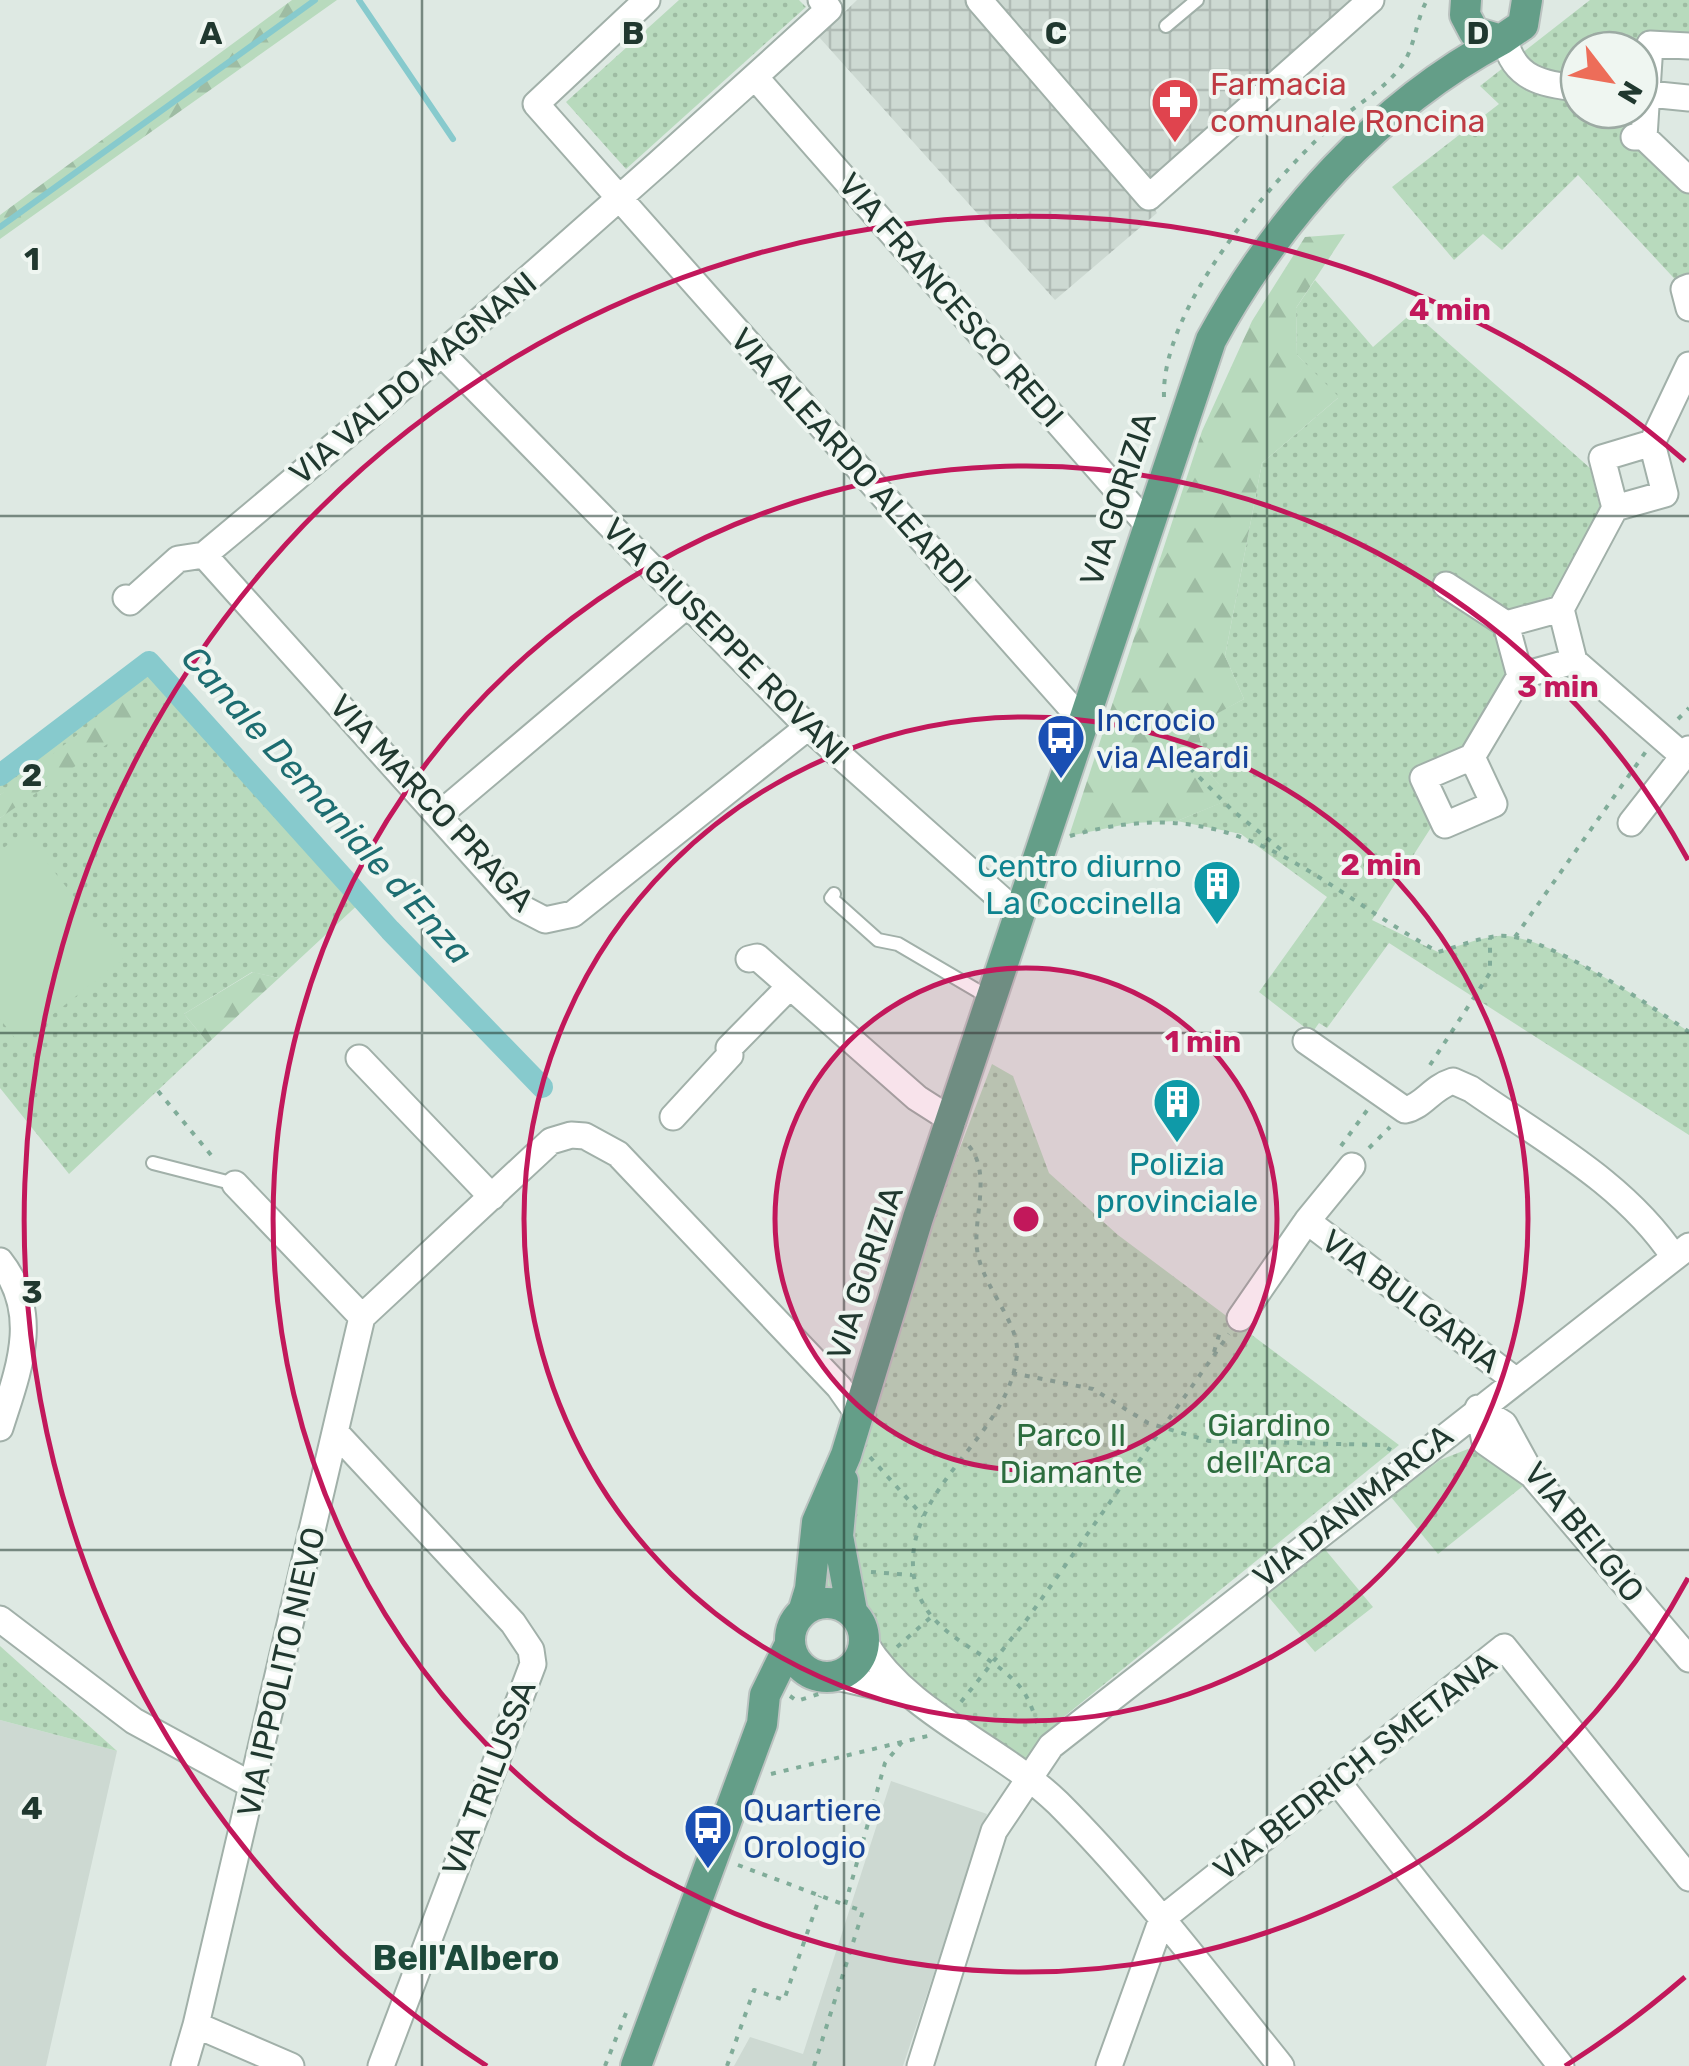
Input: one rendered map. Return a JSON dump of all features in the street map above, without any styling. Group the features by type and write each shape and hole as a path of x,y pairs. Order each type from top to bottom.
{"main road":[{"name":"VIA GORIZIA","path":"802,1612 810,1588 817,1522 851,1436 1041,842 1197,376 1243,281 1284,226 1335,170 1426,87 1548,0"},
{"name":"VIA GORIZIA","path":"1465,3 1474,32 1514,26"},
{"name":"VIA GORIZIA","path":"1426,87 1465,3"},
{"name":"VIA GORIZIA","path":"851,1436 838,1536 852,1612"},
{"path":"636,2066 762,1724 765,1695 790,1644 792,1626 802,1612 830,1602 852,1612 865,1643 856,1664 825,1676 762,1724"},
{"path":"790,1644 796,1661 825,1676"},
{"path":"621,2066 662,1992"}],"street":[{"name":"VIA ALEARDO ALEARDI","path":"647,0 536,104 1082,720"},
{"path":"620,200 829,9 820,0"},
{"path":"979,0 1149,198 1371,0"},
{"path":"1514,26 1512,59 1532,80 1559,85"},
{"path":"1659,44 1689,46"},
{"name":"VIA FRANCESCO REDI","path":"755,76 1146,524"},
{"path":"1659,95 1689,98"},
{"path":"1640,130 1639,137 1688,180"},
{"name":"VIA VALDO MAGNANI","path":"204,555 444,356 620,200"},
{"path":"1689,287 1684,289 1689,308"},
{"name":"VIA GIUSEPPE ROVANI","path":"444,356 808,728 1019,915"},
{"path":"1631,823 1685,752 1574,662 1560,609 1615,508 1602,458 1652,443 1689,365"},
{"path":"1615,508 1677,496 1652,443"},
{"path":"126,598 130,602 178,559 204,555"},
{"name":"VIA MARCO PRAGA","path":"204,555 531,916 559,920 573,914 808,728"},
{"path":"1446,585 1506,624 1520,676"},
{"path":"440,814 686,606"},
{"path":"1506,624 1560,609"},
{"path":"1472,757 1520,676 1574,662"},
{"path":"749,959 757,957 951,1128"},
{"path":"672,1118 730,1056 729,1048 790,986"},
{"path":"1306,1041 1405,1110 1417,1108 1432,1088 1453,1081 1471,1088 1625,1198 1682,1251"},
{"path":"359,1058 492,1197"},
{"path":"235,1184 362,1317 551,1141 571,1134 598,1140 631,1168 838,1387 851,1436"},
{"name":"VIA BULGARIA","path":"1240,1318 1307,1221 1352,1166"},
{"name":"VIA BULGARIA","path":"1307,1221 1524,1374"},
{"name":"VIA DANIMARCA","path":"920,2066 994,1831 1050,1746 1682,1251"},
{"path":"0,1261 26,1318 24,1352 0,1428"},
{"name":"VIA IPPOLITO NIEVO","path":"184,2066 255,1786 362,1317"},
{"path":"1511,1433 1514,1398 1524,1374"},
{"path":"1478,1408 1485,1442"},
{"name":"VIA BELGIO","path":"1478,1408 1511,1433 1532,1474 1689,1659"},
{"name":"VIA TRILUSSA","path":"337,1434 525,1636 532,1664 381,2066"},
{"path":"1414,1458 1455,1438 1485,1442 1532,1474"},
{"path":"0,1618 134,1721 255,1786"},
{"path":"865,1643 882,1670 903,1692 1030,1779 1057,1803 1162,1919 1281,2066"},
{"name":"VIA BEDRICH SMETANA","path":"1162,1919 1504,1647 1689,1878"},
{"path":"825,1676 903,1692"},
{"path":"1336,1780 1562,2066"},
{"path":"1109,2066 1162,1919"},
{"path":"196,2025 290,2066"}],"lane":[{"path":"1166,26 1196,0"},
{"path":"834,894 831,898 878,940 898,944 992,999"},
{"path":"152,1164 235,1184"}],"path":[{"path":"1514,937 1639,758 1689,708"},
{"path":"1190,768 1222,801 1300,864"},
{"path":"1041,842 1132,823 1177,821 1241,834 1300,864 1438,952 1497,936 1514,937 1573,961 1689,1032"},
{"path":"158,1091 235,1184"},
{"path":"1352,1166 1405,1110"},
{"path":"951,1128 974,1152 980,1172 976,1245 990,1293 1017,1344 1012,1372 1000,1401 923,1516 915,1540 914,1575 922,1603 935,1622 1020,1687 1050,1746"},
{"path":"771,1774 936,1734 991,1665 1213,1359"},
{"path":"1012,1372 1092,1390 1162,1429 1208,1441 1318,1440 1382,1445 1414,1458"},
{"path":"851,1436 923,1516"},
{"path":"845,1905 886,1763 902,1742"},
{"path":"738,1865 863,1911 814,2066"},
{"path":"727,2066 754,1990 784,2000 820,1896"}],"shaded area":[{"path":"857,0 1371,0 1149,198 1157,213 1055,300 819,37"},
{"path":"0,1720 117,1751 46,2066 0,2066"},
{"path":"891,1781 987,1814 903,2066 734,2066 750,2037 803,2054"}],"green space":[{"path":"292,0 337,0 0,239 0,215"},
{"path":"679,0 799,0 806,7 626,169 566,102"},
{"path":"1590,0 1689,0 1689,46 1659,44 1659,30 1559,30 1559,130 1645,130 1644,137 1689,191 1689,287 1684,289 1578,175 1502,250 1483,234 1454,260 1392,187 1499,104 1480,86"},
{"path":"1345,234 1296,308 1297,355 1339,397 1262,463 1225,656 1244,699 1196,725 1210,773 1231,799 1177,821 1132,823 1069,836 1202,431 1252,321 1305,237"},
{"path":"1315,280 1373,347 1413,312 1590,468 1600,507 1556,595 1496,614 1520,676 1472,757 1423,778 1445,825 1432,826 1372,920 1438,952 1498,936 1541,945 1596,972 1672,1020 1689,1032 1689,1135 1389,943 1327,1028 1319,1023 1312,1033 1259,992 1327,897 1241,834 1177,821 1230,799 1210,773 1196,724 1244,699 1225,656 1262,463 1338,398 1297,355 1296,308"},
{"path":"149,662 363,900 279,978 252,972 184,1014 208,1043 69,1174 0,1088 0,818 22,801 16,785 0,795 0,775"},
{"path":"124,698 142,706 135,725 0,818 0,795"},
{"path":"23,832 123,959 18,1042 0,1019 0,851"},
{"path":"253,972 279,978 208,1043 184,1014"},
{"name":"Parco Il Diamante","path":"992,1064 1013,1076 1049,1173 1118,1235 1399,1445 1060,1720 1027,1769 956,1720 817,1596 927,1234"},
{"path":"1468,1449 1491,1456 1523,1486 1438,1554 1391,1497 1440,1460"},
{"path":"1323,1547 1373,1607 1315,1652 1266,1594"},
{"path":"0,1646 117,1751 0,1720"}],"waterway":[{"path":"0,227 315,0"},
{"path":"359,0 453,139"},
{"name":"Canale Demaniale d'Enza","path":"0,775 149,662 390,930 542,1087"}],"place":[{"name":"Farmacia comunale Roncina","path":"1175,144"},
{"name":"Incrocio via Aleardi","path":"1061,780"},
{"name":"Centro diurno La Coccinella","path":"1217,926"},
{"name":"Polizia provinciale","path":"1177,1144"},
{"name":"Quartiere Orologio","path":"708,1870"}],"district":[{"name":"Bell'Albero","path":"466,1958"}],"park label":[{"name":"Giardino dell'Arca","path":"1269,1444"}]}
